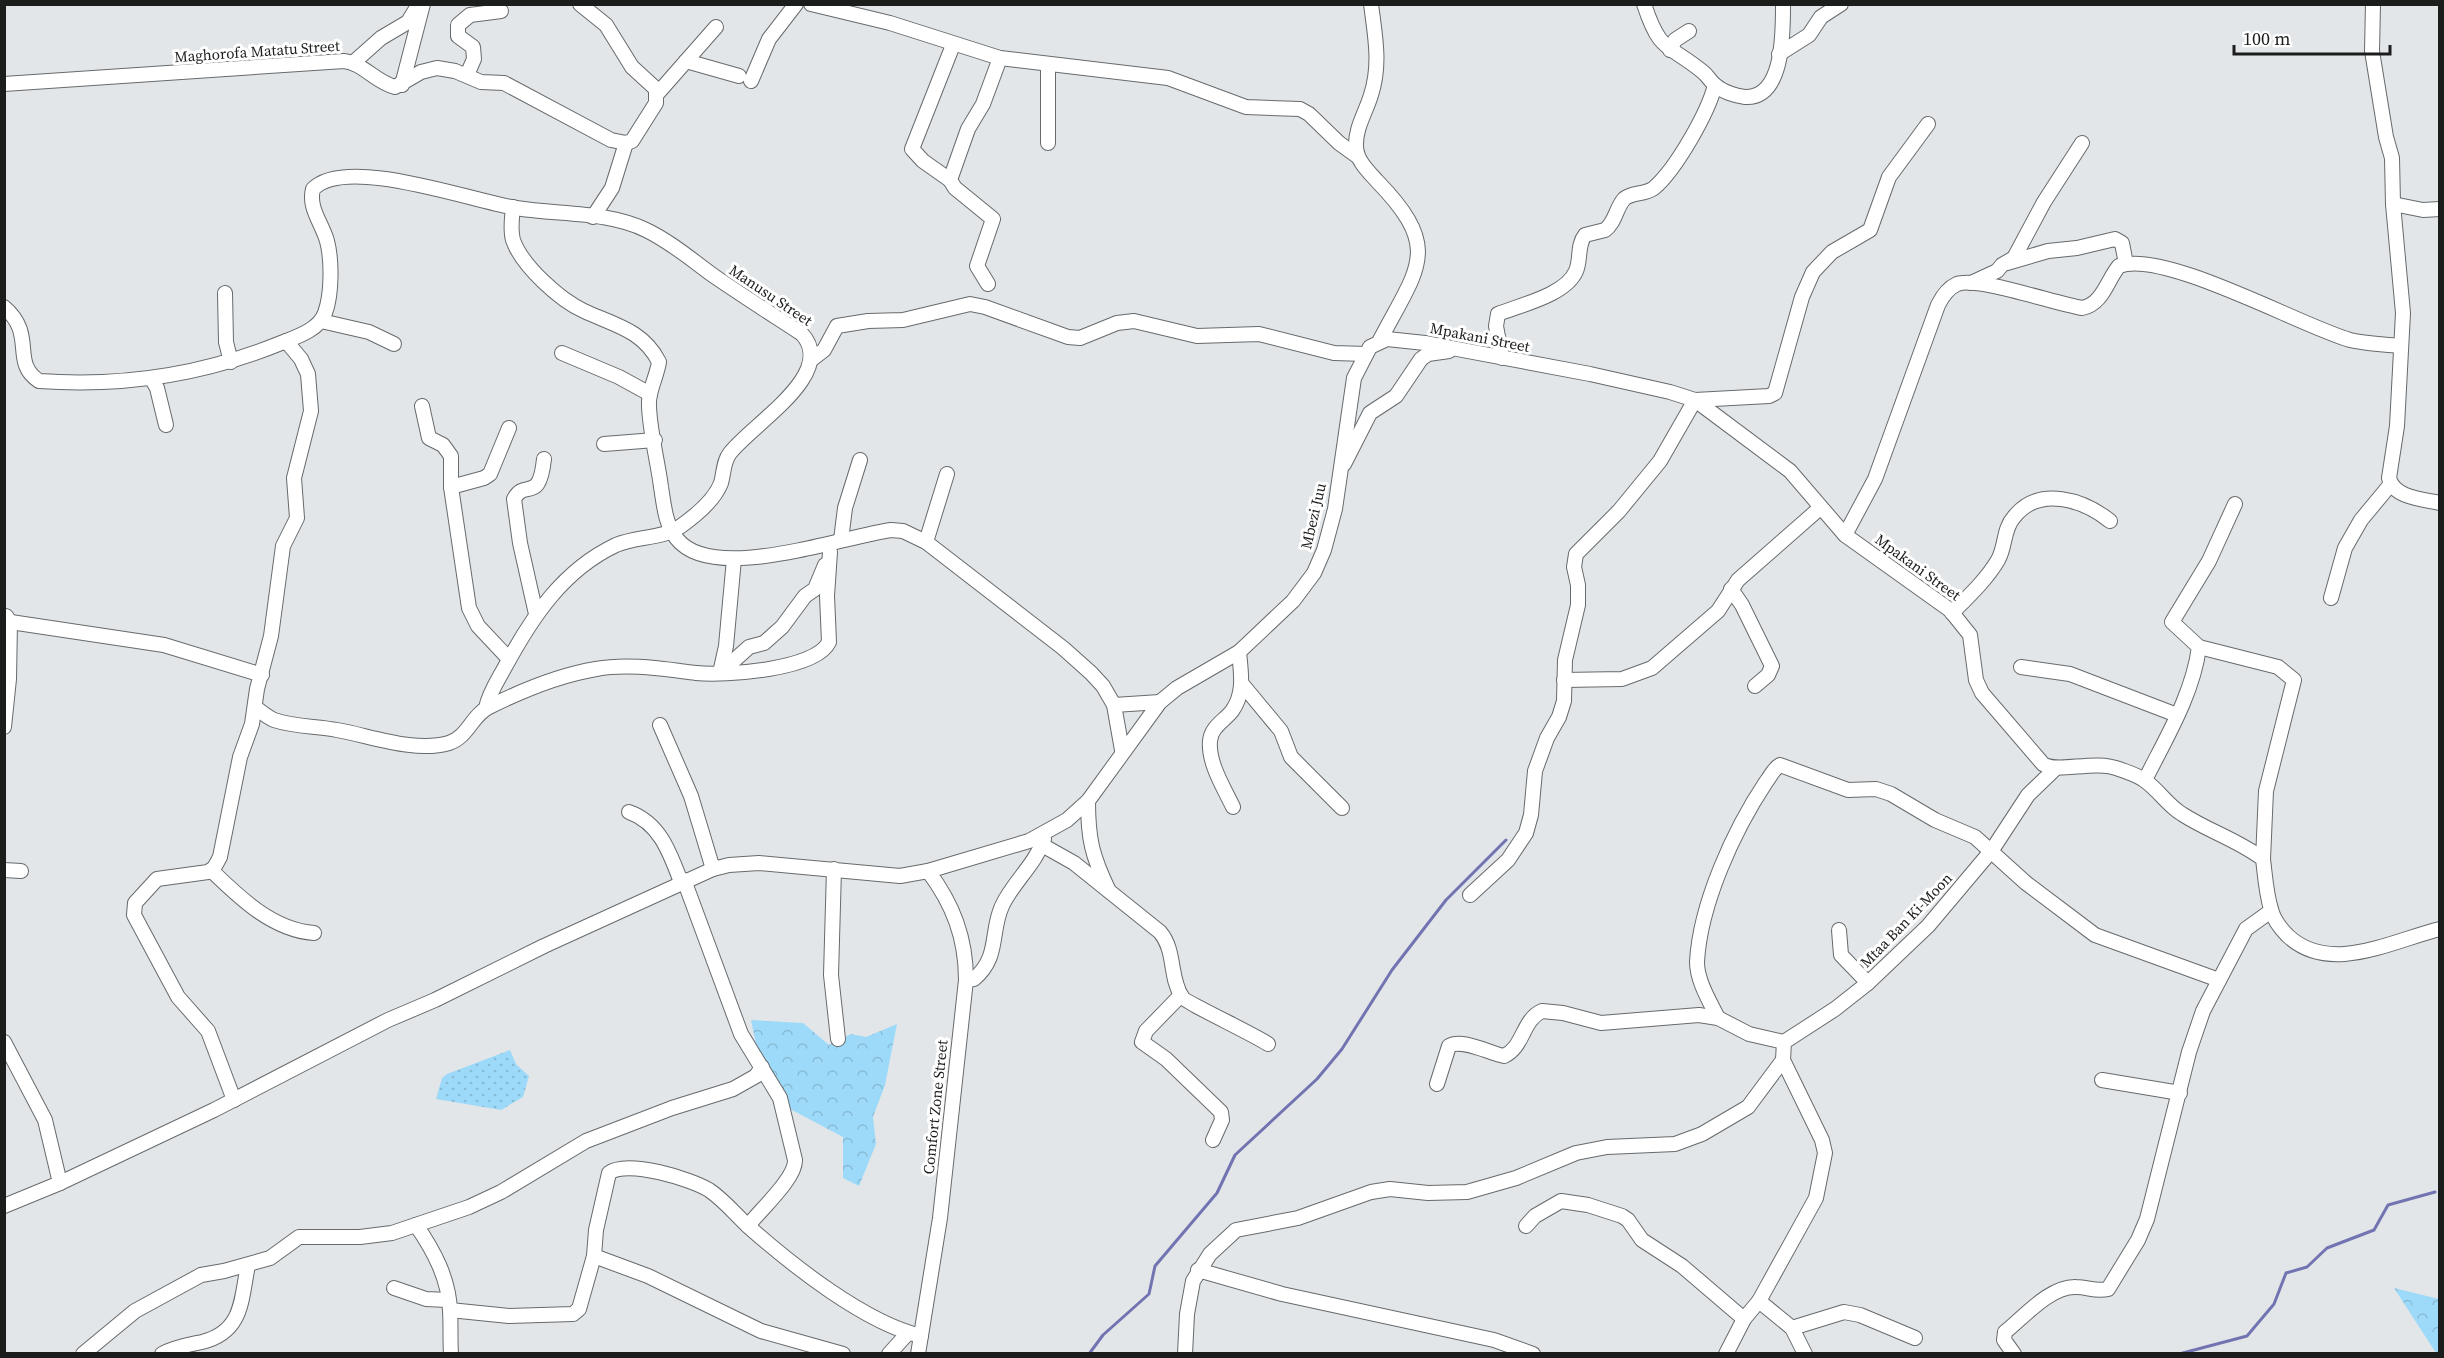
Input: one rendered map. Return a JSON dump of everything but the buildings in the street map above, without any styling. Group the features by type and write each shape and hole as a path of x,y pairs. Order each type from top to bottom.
{"street":[{"path":"354,62 381,38 408,22 421,4"},
{"path":"402,85 421,4"},
{"path":"580,4 606,25 632,67 657,93"},
{"path":"686,62 745,79 769,39 796,4"},
{"path":"486,708 489,696 509,659 536,614 554,591 592,560 616,545 672,532 691,518 717,491 728,456 797,387 811,360 824,350 837,326 903,320 970,304 985,307 1068,337 1080,338 1117,323 1134,321 1197,336 1259,334 1334,353 1366,354 1380,340 1414,274 1419,242 1416,230 1401,205 1358,156 1300,109 1246,107 1168,78 1000,58 890,24 811,4"},
{"path":"1358,156 1356,138 1378,67 1371,4"},
{"path":"1644,4 1657,37 1670,50 1700,69 1715,85 1740,96 1755,97 1763,93 1773,81 1779,54 1783,4"},
{"path":"1779,54 1809,35 1821,17 1841,4"},
{"path":"2373,4 2372,51 2386,137 2392,158 2393,204 2403,313 2397,426 2389,478 2390,484 2402,494 2439,503"},
{"path":"467,75 474,59 473,47 458,36 458,25 470,15 501,11"},
{"path":"402,85 429,69 447,69 481,82 510,85 611,140 626,143 637,137 656,103 657,93 716,27"},
{"path":"1670,50 1675,40 1689,31"},
{"path":"953,45 912,149 923,161 950,180 955,188 993,219 977,266 988,284"},
{"path":"950,180 1000,58"},
{"name":"Maghorofa Matatu Street","path":"4,84 354,62 386,85 402,85"},
{"path":"1048,65 1048,142"},
{"path":"1502,358 1496,326 1498,314 1535,300 1563,286 1573,277 1581,240 1590,232 1605,230 1623,200 1650,190 1662,179 1708,108 1715,85"},
{"path":"1470,895 1508,860 1526,833 1531,815 1535,771 1544,745 1562,710 1567,651 1578,605 1578,585 1574,567 1576,554 1619,511 1660,461 1695,400 1769,396 1775,393 1802,297 1813,272 1832,252 1870,230 1889,177 1928,124"},
{"path":"593,217 612,188 626,143"},
{"path":"1971,283 1997,271 2013,258 2044,202 2082,143"},
{"name":"Manusu Street","path":"321,321 327,305 329,251 311,197 313,189 318,183 338,178 392,179 513,207 624,221 646,230 802,334 809,342 811,360"},
{"path":"2393,204 2423,210 2439,209"},
{"path":"513,207 513,239 537,273 570,304 628,329 649,346 659,362 650,394 649,417 655,440 666,515 672,532 692,552 734,559 768,557 825,548 841,540 891,530 903,531 926,542 1063,648 1103,686 1114,705 1122,750"},
{"path":"2002,265 2048,251 2077,248 2115,239 2122,243 2126,264"},
{"path":"1845,535 1875,479 1938,305 1945,293 1958,284 1971,283 2082,308 2090,307 2101,296 2113,273 2126,264 2143,264 2181,274 2284,311 2349,339 2400,346"},
{"path":"225,293 226,342 231,362"},
{"path":"4,307 22,327 24,364 30,375 39,381 151,378 190,373 231,362 286,341 321,321 369,332 393,344"},
{"name":"Mpakani Street","path":"1380,340 1408,340 1457,349 1628,382 1695,400 1790,471 1845,535 1953,613 1970,635 1976,680 1982,693 2043,764 2055,770"},
{"path":"234,1100 208,1031 178,997 144,936 134,909 140,896 157,879 211,870 220,857 240,757 248,738 276,609 283,546 297,518 294,478 311,411 308,374 301,359 286,341"},
{"path":"1339,475 1370,413 1396,396 1417,363 1425,356 1457,349"},
{"path":"562,353 619,377 650,394"},
{"name":"Mbezi Juu","path":"1160,702 1239,652 1293,601 1314,573 1332,524 1350,394 1366,354"},
{"path":"151,378 158,388 166,425"},
{"path":"422,406 429,438 443,444 451,456 451,487 469,608 478,626 509,659"},
{"path":"451,487 484,478 490,474 509,428"},
{"path":"604,444 655,440"},
{"path":"536,614 520,543 514,499 518,493 538,486 544,459"},
{"path":"841,540 847,499 860,460"},
{"path":"926,542 947,474"},
{"path":"2331,598 2345,548 2361,520 2390,484"},
{"path":"1953,613 1997,561 2009,525 2024,507 2041,501 2069,500 2099,513 2110,521"},
{"path":"2235,504 2209,561 2172,622 2199,647 2278,667 2294,680 2266,791 2263,859 2271,911 2284,932 2300,947 2313,953 2333,956 2358,952 2439,929"},
{"path":"1564,680 1622,679 1644,673 1680,647 1718,612 1738,580 1784,537 1820,508"},
{"path":"255,707 276,720 300,727 334,729 434,746 457,740 486,708 564,677 597,668 642,667 720,673 776,667 817,654 825,649 829,642 825,548"},
{"path":"720,673 749,647 764,642 782,627 805,596 815,589 825,548"},
{"path":"720,673 727,640 734,559"},
{"path":"1731,589 1742,605 1772,666 1768,675 1755,686"},
{"path":"4,727 9,680 6,619 164,645 262,675"},
{"path":"2145,780 2191,681 2199,647"},
{"path":"1233,807 1217,774 1210,751 1210,739 1218,724 1232,711 1242,684 1239,652"},
{"path":"2021,668 2070,674 2177,715"},
{"path":"1242,684 1283,734 1291,757 1342,808"},
{"path":"1114,705 1160,702"},
{"path":"966,980 974,979 986,965 996,938 1000,910 1044,839 1088,801 1122,750 1160,702"},
{"path":"660,725 692,796 713,869"},
{"path":"2055,770 2076,764 2105,764 2145,780 2181,814 2248,847 2263,859"},
{"path":"1718,1018 1697,965 1700,936 1713,892 1733,842 1776,767 1786,766 1848,790 1884,791 1935,820 1975,837 2026,883 2095,935 2219,980"},
{"name":"Mtaa Ban Ki-Moon","path":"1784,1044 1868,983 1928,926 1992,850 2028,795 2055,770"},
{"path":"1088,801 1088,839 1097,866 1111,895"},
{"path":"629,812 646,820 661,836 683,881 741,1034 780,1098 796,1163 787,1182 767,1201 748,1226"},
{"path":"4,1206 60,1183 234,1100 388,1020 713,869 743,863 900,876 928,871 1044,839"},
{"path":"1044,839 1111,895 1148,921 1169,944 1181,995 1190,1004 1219,1016 1268,1044"},
{"path":"834,869 831,975 838,1039"},
{"path":"4,870 21,871"},
{"path":"211,870 244,902 262,914 298,931 314,933"},
{"name":"Comfort Zone Street","path":"918,1353 914,1335 940,1218 966,980 966,959 958,922 928,871"},
{"path":"2014,1353 2004,1340 2005,1332 2056,1291 2075,1286 2099,1291 2108,1289 2138,1240 2146,1219 2196,1032 2219,980 2246,929 2271,911"},
{"path":"1839,930 1841,955 1868,983"},
{"path":"1181,995 1146,1031 1142,1042 1166,1059 1221,1112 1222,1120 1213,1140"},
{"path":"1437,1084 1449,1046 1453,1043 1504,1056 1513,1052 1531,1019 1542,1011 1563,1013 1601,1023 1698,1015 1718,1018 1749,1034 1784,1044 1783,1059 1818,1132 1825,1152 1816,1198 1759,1301 1744,1319 1726,1353"},
{"path":"4,1042 45,1120 60,1183"},
{"path":"1185,1353 1190,1294 1198,1270 1210,1254 1236,1230 1298,1218 1371,1192 1390,1189 1428,1194 1467,1192 1516,1178 1576,1153 1607,1147 1675,1144 1689,1140 1748,1107 1783,1059"},
{"path":"83,1353 135,1311 201,1275 248,1265 276,1255 299,1237 360,1237 402,1231 469,1208 601,1134 745,1084 762,1067"},
{"path":"2102,1080 2180,1093"},
{"path":"394,1288 449,1305 509,1316 573,1314 579,1309 594,1256 596,1230 609,1173 619,1167 656,1171 704,1188 748,1226 847,1301 914,1335 889,1353"},
{"path":"1526,1226 1535,1216 1561,1201 1616,1213 1628,1220 1642,1240 1682,1266 1744,1319"},
{"path":"416,1225 438,1259 449,1305 451,1353"},
{"path":"594,1256 648,1276 761,1331 843,1353"},
{"path":"162,1353 211,1340 232,1326 238,1314 248,1265"},
{"path":"1198,1270 1282,1294 1494,1340 1533,1353"},
{"path":"1759,1301 1792,1328 1805,1353"},
{"path":"1792,1328 1844,1312 1860,1314 1915,1338"}],"green space":[{"path":"751,1020 803,1023 829,1045 851,1034 866,1037 897,1024 885,1085 873,1117 876,1144 859,1186 843,1178 843,1137 790,1109 757,1049"},
{"path":"510,1050 516,1064 529,1076 523,1097 501,1110 436,1099 442,1078 447,1074"},
{"path":"2394,1288 2439,1299 2439,1353 2436,1353"}],"waterway":[{"path":"1089,1354 1103,1335 1149,1294 1155,1266 1217,1193 1235,1155 1317,1079 1342,1049 1392,970 1446,900 1506,840"},
{"path":"2179,1354 2247,1336 2274,1304 2286,1273 2307,1267 2327,1248 2374,1230 2388,1205 2435,1192"}]}
